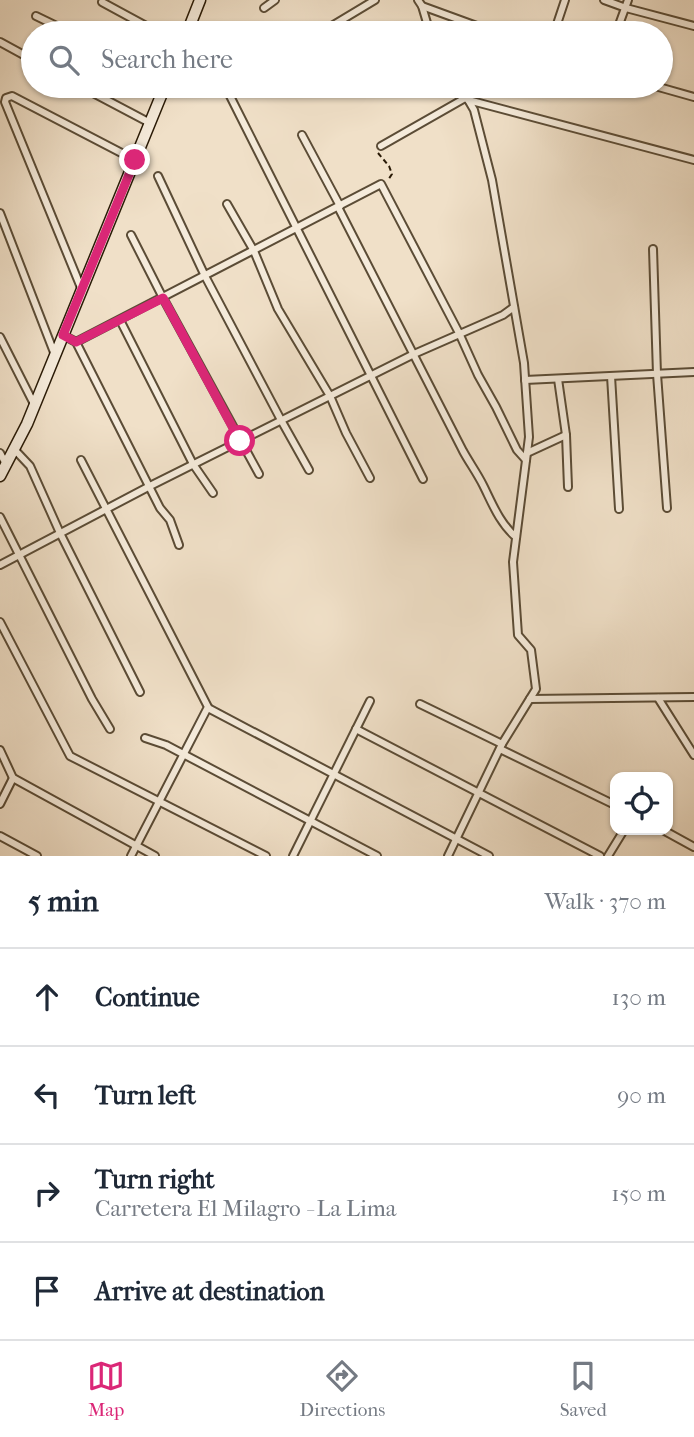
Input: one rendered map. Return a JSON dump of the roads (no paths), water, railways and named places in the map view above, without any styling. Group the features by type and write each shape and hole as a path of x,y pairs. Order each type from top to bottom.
{"main road":[{"path":"192,21 200,0"},
{"path":"0,476 34,405 160,98"}],"street":[{"path":"264,8 275,0"},
{"path":"340,21 375,0"},
{"path":"558,21 565,0"},
{"path":"604,0 627,4 694,26"},
{"path":"102,2 137,21"},
{"path":"420,3 426,21"},
{"path":"420,3 466,21"},
{"path":"621,21 627,4"},
{"path":"36,16 46,21"},
{"path":"0,43 21,54"},
{"path":"673,91 694,97"},
{"path":"82,290 5,102 6,97 12,96 135,160"},
{"path":"103,98 150,123"},
{"path":"231,98 423,479"},
{"path":"448,856 501,746 536,689 531,650 518,635 513,562 529,437 524,363 492,180 474,110 467,98"},
{"path":"381,146 467,98 694,160"},
{"path":"302,135 450,427 494,508 516,537"},
{"path":"158,176 205,276 309,470"},
{"path":"76,342 381,184 517,450 526,457"},
{"path":"227,204 254,251 278,309 330,396 370,478"},
{"path":"0,213 55,355"},
{"path":"131,235 259,474"},
{"path":"653,249 657,374 667,508"},
{"path":"0,565 193,464 414,354 503,315 514,307"},
{"path":"120,320 193,464 213,493"},
{"path":"63,335 76,342 160,508 170,520 179,545"},
{"path":"0,337 34,405"},
{"path":"525,380 694,372"},
{"path":"611,376 619,509"},
{"path":"558,379 566,435 568,487"},
{"path":"526,457 566,435"},
{"path":"14,449 30,466 60,533 140,692"},
{"path":"0,453 6,464"},
{"path":"81,460 208,708 489,856"},
{"path":"0,517 92,699 110,729"},
{"path":"0,622 70,756 266,856"},
{"path":"530,699 694,697"},
{"path":"658,698 694,755"},
{"path":"293,856 370,701"},
{"path":"419,704 610,802"},
{"path":"131,856 208,708"},
{"path":"356,729 600,856"},
{"path":"145,738 184,754 377,856"},
{"path":"0,750 13,778 155,856"},
{"path":"0,804 13,778"},
{"path":"608,856 621,835"},
{"path":"672,835 694,847"},
{"path":"0,836 37,856"}]}
